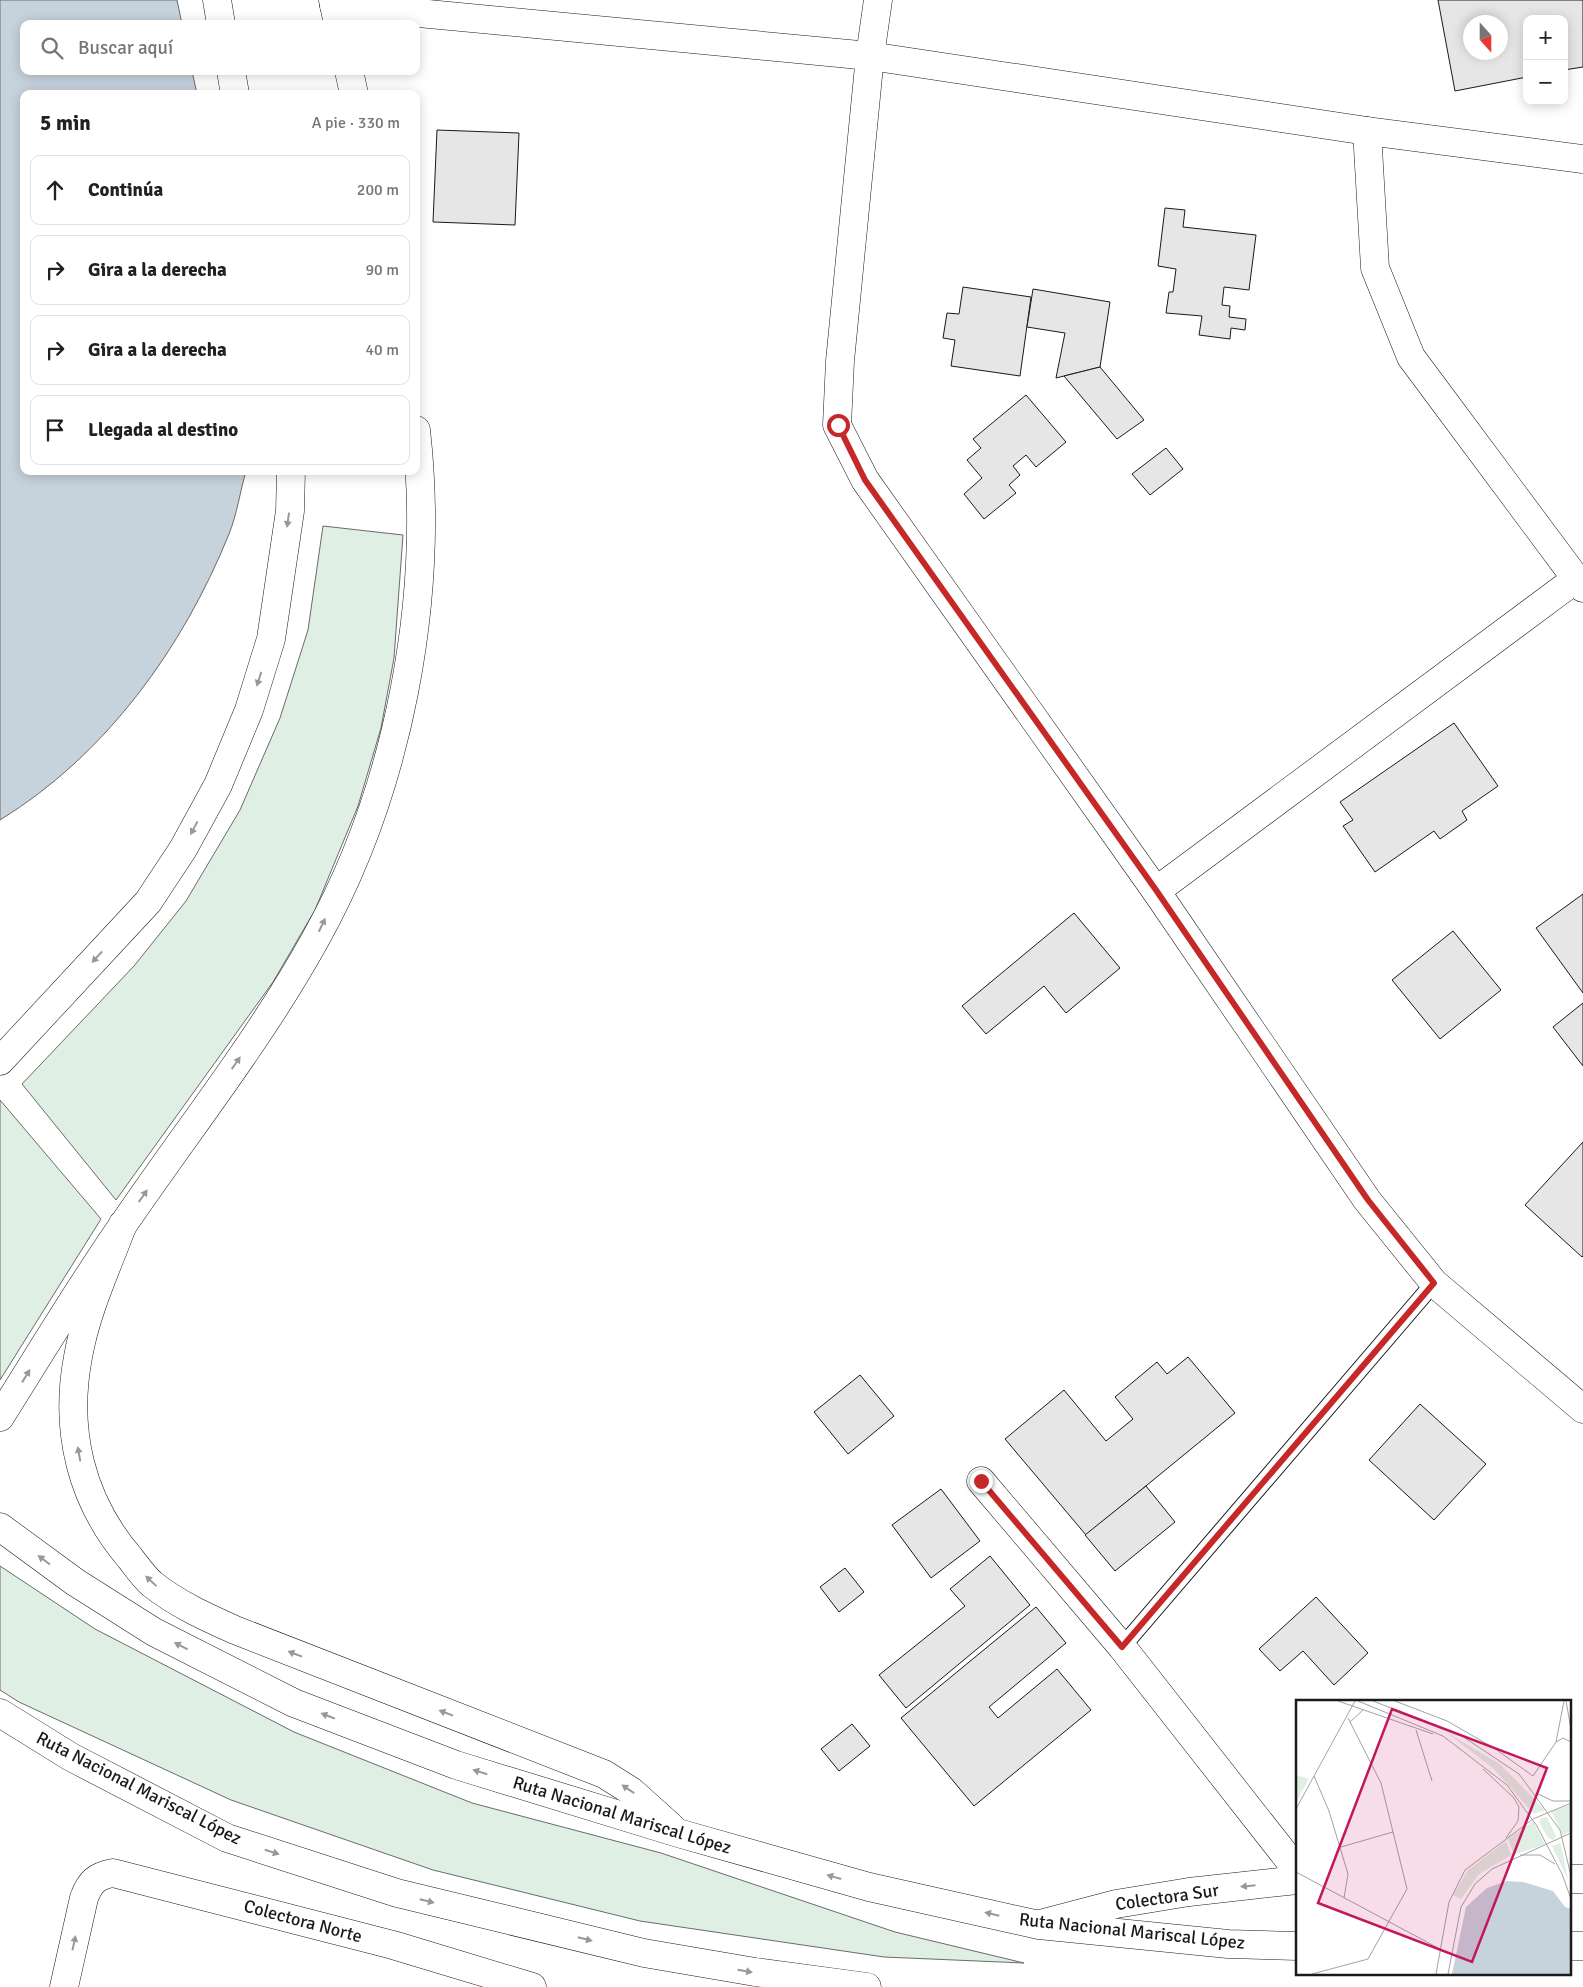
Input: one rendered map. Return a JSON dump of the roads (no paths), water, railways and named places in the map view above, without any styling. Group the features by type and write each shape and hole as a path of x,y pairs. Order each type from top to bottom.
{"main road":[{"path":"217,0 221,20"},
{"path":"878,0 870,56 840,361 838,425 865,480 1156,890 1368,1200 1434,1283 1583,1409"},
{"path":"335,10 870,56 1368,131 1583,159"},
{"path":"232,75 234,90"},
{"path":"350,75 353,90"},
{"path":"1156,890 1579,584 1411,358 1375,268 1368,131"},
{"path":"0,1061 148,902 183,849 218,785 249,710 271,639 290,511 291,475"},
{"path":"0,1418 123,1224 275,1007 313,944 349,868 377,797 398,726 411,650 419,586 419,475"},
{"path":"123,1224 90,1312 78,1357 73,1420 83,1475 91,1501 120,1547 151,1583 190,1609 234,1630 604,1774 631,1791 678,1833"},
{"path":"981,1481 1122,1647 1296,1869"},
{"name":"Ruta Nacional Mariscal López","path":"0,1526 75,1582 154,1632 294,1703 456,1765 678,1833 869,1887 1039,1925 1228,1944 1296,1946"},
{"name":"Ruta Nacional Mariscal López","path":"0,1713 71,1757 228,1838 397,1894 644,1953 755,1972 867,1987"},
{"path":"0,1735 71,1757"},
{"name":"Colectora Norte","path":"64,1987 84,1898 89,1884 99,1876 113,1873 136,1877 393,1945 532,1987"},
{"path":"1570,1879 1583,1879"},
{"name":"Colectora Sur","path":"1039,1925 1116,1904 1296,1880"},
{"path":"1570,1946 1583,1946"}],"lane":[{"path":"1122,1647 1434,1283"}]}
